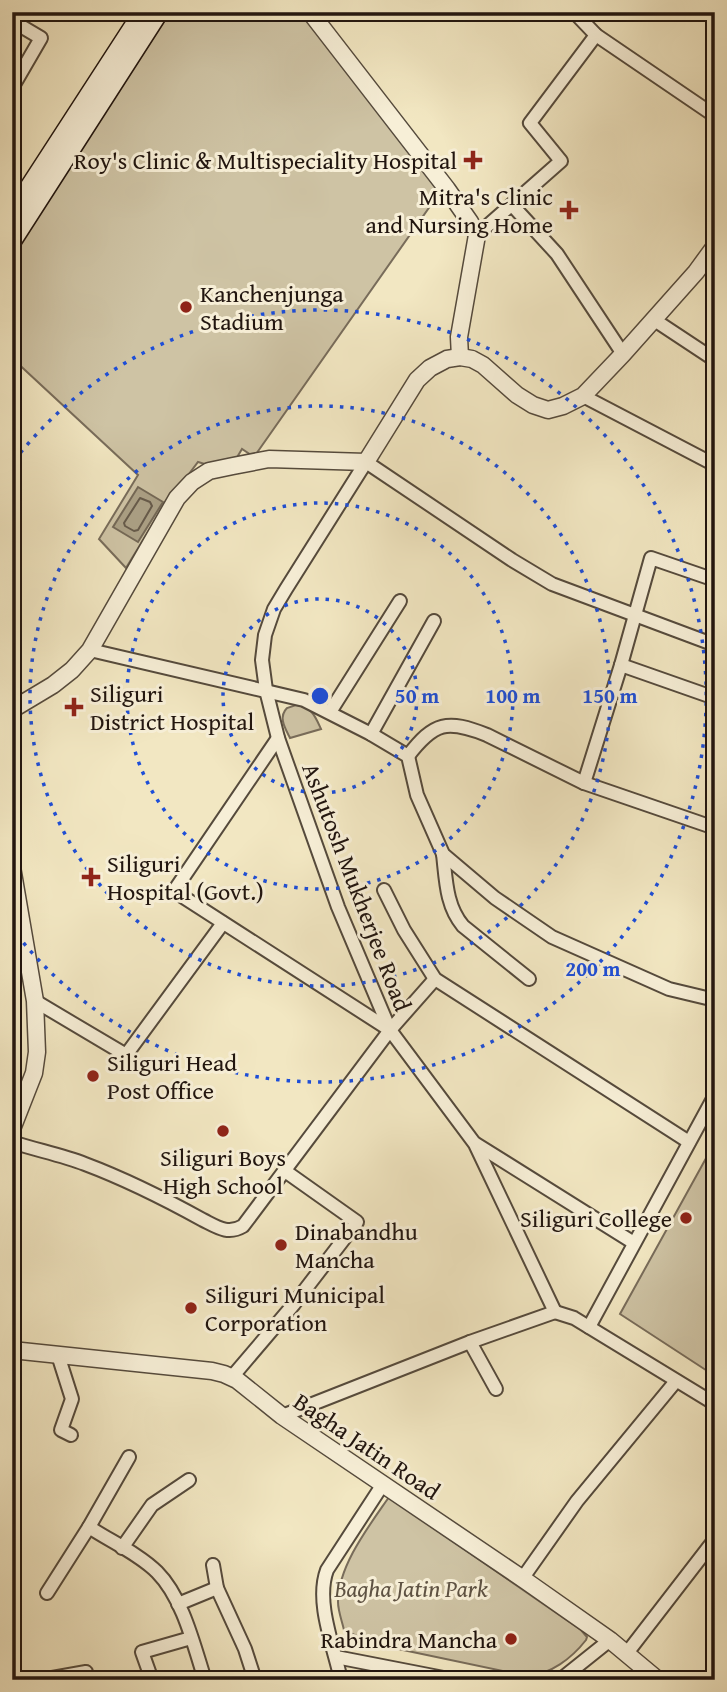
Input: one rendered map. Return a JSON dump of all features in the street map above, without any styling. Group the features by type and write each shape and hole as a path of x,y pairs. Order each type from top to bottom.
{"main road":[{"path":"116,66 143,12"},
{"path":"12,214 116,66 159,12"},
{"path":"12,241 25,193"}],"street":[{"path":"310,12 463,212 477,235"},
{"path":"574,12 596,35 715,117"},
{"path":"12,88 41,38 14,22"},
{"path":"460,357 459,337 477,235 561,161 530,123 596,35"},
{"path":"512,205 556,254 623,354"},
{"path":"366,462 417,380 430,368 447,359 472,359 483,365 517,396 548,410 583,396 696,272 715,246"},
{"path":"653,319 715,360"},
{"path":"583,396 715,465"},
{"path":"12,708 53,685 72,670 90,650 177,498 192,482 209,471 269,459 366,462 552,584 715,645"},
{"name":"Ashutosh Mukherjee Road","path":"366,462 274,609 265,635 262,660 266,690 278,738 338,906 390,1030 475,1144 555,1312"},
{"path":"584,783 651,558 715,580"},
{"path":"330,712 400,601"},
{"path":"371,734 434,621"},
{"path":"90,650 304,700 408,756 417,796 443,855 449,900 455,917 528,979"},
{"path":"621,665 715,698"},
{"path":"408,756 431,731 448,726 460,727 487,735 584,783 715,828"},
{"path":"278,738 174,891 390,1030"},
{"path":"443,855 495,898 552,937 669,989 715,1000"},
{"path":"12,867 35,1001 37,1052 34,1073 12,1129"},
{"path":"384,890 404,930 435,979 689,1142"},
{"path":"35,1001 126,1055 223,923"},
{"path":"12,1142 84,1163 221,1229 237,1230 243,1226 390,1030 435,979"},
{"path":"589,1327 715,1095"},
{"path":"475,1144 634,1243"},
{"path":"232,1377 294,1304 357,1222 285,1171"},
{"path":"282,1416 470,1342 555,1312 575,1318 715,1404"},
{"path":"470,1342 496,1389"},
{"name":"Bagha Jatin Road","path":"12,1350 212,1371 232,1377 282,1416 610,1640 658,1680"},
{"path":"58,1355 72,1399 61,1430 71,1435"},
{"path":"522,1579 577,1501 676,1381"},
{"path":"47,1593 129,1457"},
{"path":"122,1548 152,1505 189,1480"},
{"path":"341,1680 323,1603 323,1580 383,1485"},
{"path":"89,1527 158,1573 178,1604 205,1680"},
{"path":"627,1653 715,1539"},
{"path":"213,1565 217,1588 245,1649 255,1680"},
{"path":"178,1604 217,1588"},
{"path":"152,1680 142,1652 191,1638"},
{"path":"560,1680 610,1640"},
{"path":"336,1657 454,1680"},
{"path":"12,1678 41,1679 86,1672"}],"green space":[{"name":"Kanchenjunga Stadium","path":"170,12 303,12 440,192 254,457 242,449 236,459 208,465 198,462 159,514 126,568 99,539 138,475 12,358 12,256"},
{"path":"296,705 309,710 321,729 290,738 283,723 283,715 287,708"},
{"name":"Siliguri College","path":"715,1142 715,1376 620,1314"},
{"name":"Bagha Jatin Park","path":"389,1497 581,1630 587,1637 586,1640 560,1664 536,1675 527,1676 384,1646 344,1630 338,1602 343,1574 356,1547"}],"water":[{"path":"138,487 163,502 138,542 113,527"}],"place":[{"name":"Roy's Clinic & Multispeciality Hospital","path":"473,160"},
{"name":"Mitra's Clinic and Nursing Home","path":"569,210"},
{"name":"Kanchenjunga Stadium","path":"186,307"},
{"name":"Siliguri District Hospital","path":"74,707"},
{"name":"Siliguri Hospital (Govt.)","path":"91,877"},
{"name":"Siliguri Head Post Office","path":"93,1076"},
{"name":"Siliguri Boys High School","path":"223,1131"},
{"name":"Siliguri College","path":"686,1218"},
{"name":"Dinabandhu Mancha","path":"281,1245"},
{"name":"Siliguri Municipal Corporation","path":"191,1308"},
{"name":"Rabindra Mancha","path":"511,1639"}]}
